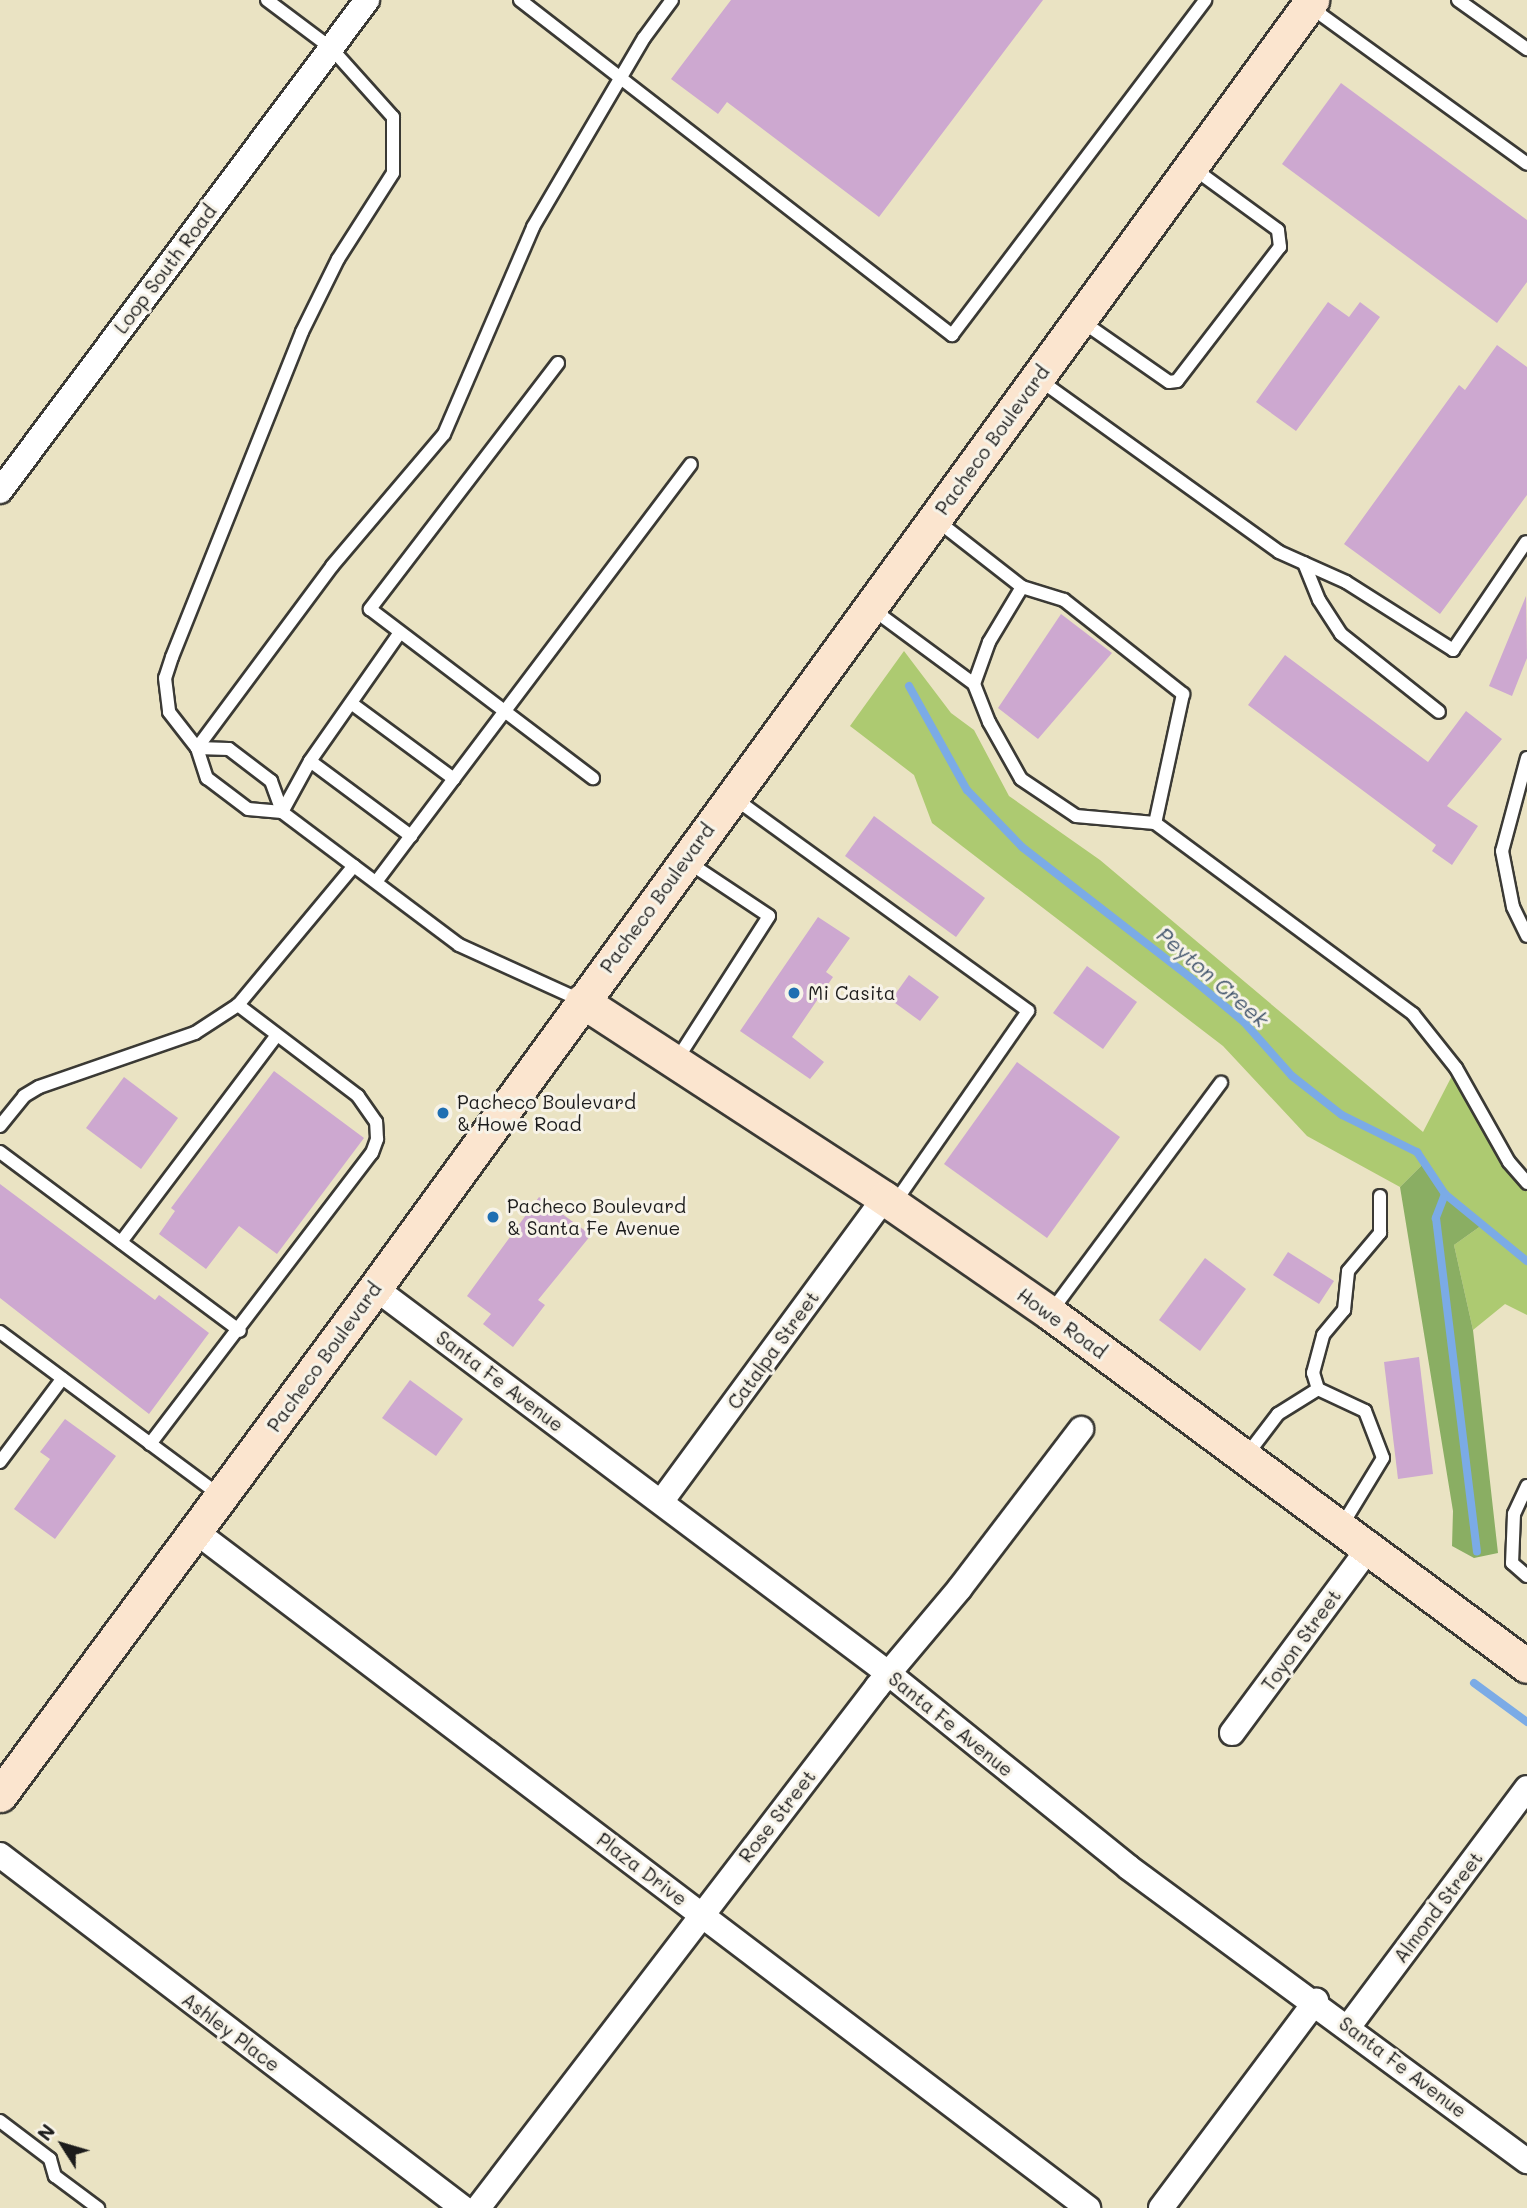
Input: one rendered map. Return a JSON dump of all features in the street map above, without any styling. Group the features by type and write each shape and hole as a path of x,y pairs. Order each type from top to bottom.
{"main road":[{"name":"Pacheco Boulevard","path":"0,1795 375,1288 684,859 1310,3"},
{"name":"Howe Road","path":"582,1001 889,1201 1050,1313 1527,1666"}],"street":[{"name":"Loop South Road","path":"0,491 367,0"},
{"name":"Catalpa Street","path":"661,1502 889,1201"},
{"name":"Santa Fe Avenue","path":"375,1288 888,1673 1128,1867 1316,2001 1527,2161"},
{"name":"Rose Street","path":"478,2208 701,1914 888,1673 960,1588 1081,1429"},
{"name":"Plaza Drive","path":"195,1531 1088,2208"},
{"name":"Toyon Street","path":"1232,1733 1369,1548"},
{"name":"Almond Street","path":"1349,2026 1527,1788"},
{"name":"Ashley Place","path":"0,1855 463,2208"},
{"path":"1161,2208 1316,2001"}],"lane":[{"path":"267,0 331,48 393,117 393,173 311,313 172,657 165,678 169,712 197,748 207,778 248,809 282,812 459,945 582,1001"},
{"path":"520,0 952,335 1205,0"},
{"path":"197,748 332,566 444,434 533,227 621,78 672,0"},
{"path":"1458,0 1527,49"},
{"path":"1310,3 1527,164"},
{"path":"1080,320 1169,382 1177,381 1280,247 1278,230 1190,166"},
{"path":"558,363 370,609 399,635 593,778"},
{"path":"1037,377 1279,552 1346,582 1453,650 1526,542"},
{"path":"376,882 691,464"},
{"path":"935,519 1022,587 1064,600 1183,694 1155,823"},
{"path":"1304,563 1319,600 1341,634 1439,712"},
{"path":"974,684 989,642 1022,587"},
{"path":"870,607 974,684 989,722 1021,779 1076,816 1155,823 1413,1014 1456,1068 1509,1162 1527,1183"},
{"path":"282,812 310,761 399,635"},
{"path":"351,703 454,779"},
{"path":"197,748 229,748 271,781 282,812"},
{"path":"1527,758 1502,851 1513,908 1527,936"},
{"path":"310,761 411,836"},
{"path":"731,796 1028,1011 889,1201"},
{"path":"676,1061 769,916 684,859"},
{"path":"0,1126 24,1096 39,1087 195,1033 238,1006 354,866"},
{"path":"150,1444 240,1331 372,1153 377,1139 376,1122 358,1096 238,1006"},
{"path":"121,1242 277,1035"},
{"path":"1050,1313 1221,1083"},
{"path":"0,1152 240,1331"},
{"path":"1341,1527 1382,1458 1365,1412 1318,1389 1313,1373 1323,1335 1344,1310 1349,1271 1380,1233 1380,1196"},
{"path":"0,1332 221,1496"},
{"path":"0,1462 62,1379"},
{"path":"1245,1457 1278,1413 1318,1389"},
{"path":"1527,1486 1514,1514 1512,1563 1527,1576"},
{"path":"0,2121 50,2159 55,2176 98,2208"}],"green space":[{"path":"904,651 951,713 974,730 1009,796 1100,860 1423,1132 1456,1068 1527,1183 1527,1315 1505,1304 1473,1330 1454,1245 1485,1223 1445,1194 1424,1163 1400,1187 1307,1136 1223,1046 932,823 914,775 850,726"},
{"path":"1424,1163 1445,1194 1485,1223 1454,1245 1473,1330 1498,1553 1474,1558 1452,1546 1453,1511 1400,1187"}],"building":[{"path":"731,0 1043,0 879,217 727,102 718,114 671,79"},
{"path":"1341,83 1527,220 1527,282 1497,323 1282,164"},
{"path":"1328,302 1349,317 1360,302 1380,317 1296,431 1256,402"},
{"path":"1497,345 1527,367 1527,495 1440,614 1344,544 1459,385 1465,390"},
{"path":"1526,596 1527,658 1512,696 1489,686"},
{"path":"1061,614 1112,653 1038,739 998,708"},
{"path":"1285,655 1428,762 1466,711 1502,739 1447,806 1478,826 1452,865 1432,851 1436,845 1248,705"},
{"path":"874,816 985,898 956,937 845,856"},
{"name":"Mi Casita","path":"818,917 850,938 826,972 833,977 792,1037 824,1062 810,1079 740,1031"},
{"path":"1087,966 1137,1002 1103,1049 1053,1013"},
{"path":"909,975 939,997 920,1021 891,1000"},
{"path":"1017,1062 1120,1137 1047,1238 944,1164"},
{"path":"274,1071 364,1138 277,1254 239,1226 206,1269 159,1234 175,1211 171,1208"},
{"path":"124,1077 178,1118 141,1169 86,1128"},
{"path":"0,1184 155,1300 159,1295 209,1333 149,1414 0,1298"},
{"path":"539,1197 591,1235 538,1300 545,1305 513,1347 483,1324 491,1314 467,1296"},
{"path":"1288,1252 1334,1281 1319,1304 1273,1275"},
{"path":"1205,1258 1246,1289 1200,1351 1159,1320"},
{"path":"1419,1357 1433,1474 1398,1479 1384,1362"},
{"path":"410,1380 463,1419 436,1456 382,1418"},
{"path":"65,1419 116,1456 55,1539 14,1509 50,1459 40,1452"}],"waterway":[{"name":"Peyton Creek","path":"909,686 967,790 1022,847 1244,1022 1292,1076 1342,1115 1417,1152 1445,1194 1527,1261"},
{"path":"1445,1194 1436,1218 1477,1551"},
{"path":"1474,1683 1527,1722"}],"place":[{"name":"Mi Casita","path":"794,993"},
{"name":"Pacheco Boulevard & Howe Road","path":"443,1113"},
{"name":"Pacheco Boulevard & Santa Fe Avenue","path":"493,1217"}]}
